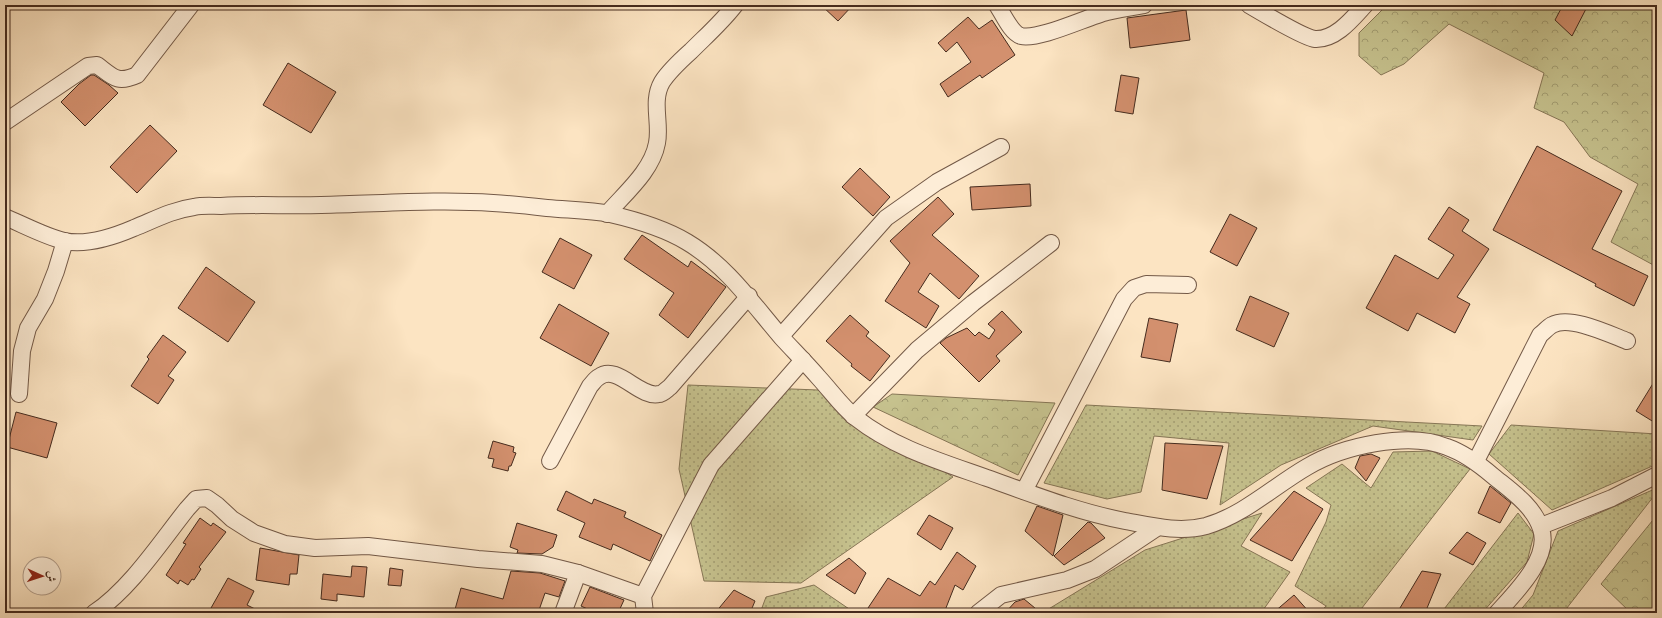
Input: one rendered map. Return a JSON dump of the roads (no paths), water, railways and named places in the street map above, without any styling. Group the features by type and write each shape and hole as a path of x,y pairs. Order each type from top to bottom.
{"street":[{"path":"5,122 88,66 97,65 116,79 127,79 137,75 191,5"},
{"path":"607,214 631,187 654,156 658,141 657,95 662,82 680,61 722,21 735,5"},
{"path":"997,5 1014,32 1021,36 1040,34 1107,12 1144,5"},
{"path":"1249,5 1304,35 1315,39 1329,36 1345,26 1365,5"},
{"path":"781,336 886,218 938,182 1001,147"},
{"path":"5,217 65,241 85,242 103,239 133,229 162,215 193,207 441,202 493,203 607,214 645,223 685,240 716,262 749,296 781,336 853,416 881,435 913,451 1024,491 1110,518 1183,530 1206,526 1234,515 1311,464 1348,449 1374,443 1404,441 1429,442 1446,446 1476,461 1532,511 1541,526 1543,539 1536,565 1517,591 1497,613"},
{"path":"19,394 22,351 28,328 50,285 65,241"},
{"path":"853,416 917,350 973,303 1051,243"},
{"path":"1024,491 1124,299 1134,288 1146,284 1188,285"},
{"path":"550,461 590,386 599,376 609,373 624,379 647,393 659,394 670,388 749,296"},
{"path":"1476,461 1540,335 1551,325 1561,322 1584,325 1627,341"},
{"path":"645,613 643,596 711,465 803,360"},
{"path":"1541,526 1612,498 1657,475"},
{"path":"94,613 103,607 127,584 187,508 196,499 207,498 232,519 254,533 285,544 315,548 368,546 478,559 542,564 578,573 643,596"},
{"path":"978,613 1001,595 1067,580 1095,569 1158,527"},
{"path":"563,613 578,573"}]}
